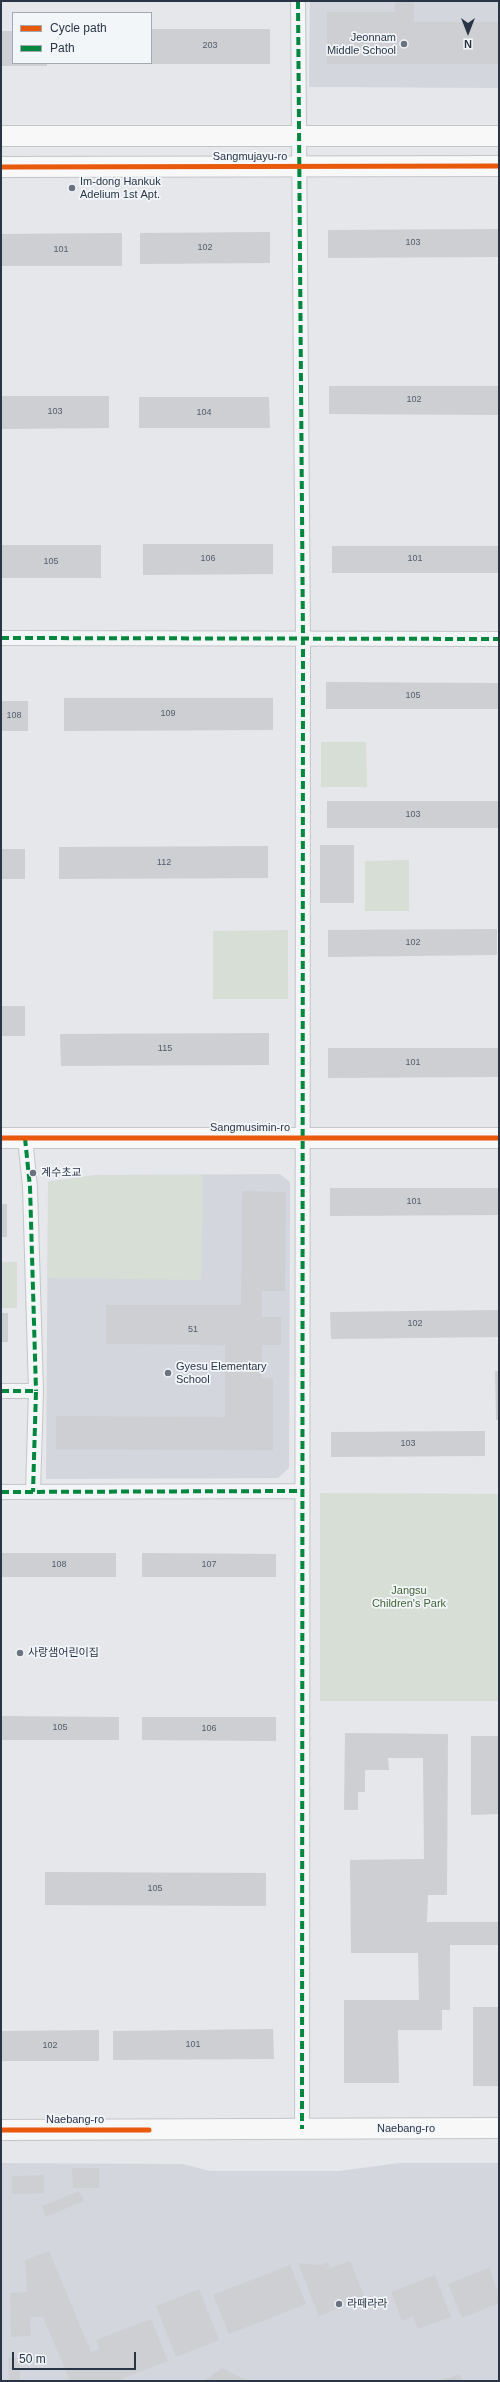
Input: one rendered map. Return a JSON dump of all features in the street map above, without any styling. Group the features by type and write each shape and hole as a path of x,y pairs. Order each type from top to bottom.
{"street":[{"path":"298,1 297,136 303,639 302,2129"},
{"name":"Sangmujayu-ro","path":"1,136 499,136"},
{"name":"Sangmujayu-ro","path":"1,167 499,166"},
{"path":"1,638 499,638"},
{"name":"Sangmusimin-ro","path":"1,1138 499,1138"},
{"path":"24,1138 30,1187 36,1390 33,1492"},
{"path":"1,1391 36,1390"},
{"path":"1,1492 302,1491"},
{"name":"Naebang-ro","path":"1,2130 499,2128"}],"shaded area":[{"name":"Jeonnam Middle School","path":"310,1 499,1 499,88 309,87"},
{"name":"Gyesu Elementary School","path":"280,1174 290,1182 289,1468 278,1478 46,1479 48,1182 96,1175"},
{"path":"1,2163 183,2164 210,2171 339,2171 399,2163 499,2163 499,2381 1,2381"}],"green space":[{"path":"321,742 366,742 367,787 321,787"},
{"path":"409,860 409,911 365,911 365,861"},
{"path":"288,930 288,999 213,999 213,931"},
{"path":"96,1175 203,1175 201,1280 48,1278 48,1182"},
{"path":"1,1262 17,1262 17,1308 1,1308"},
{"name":"Jangsu Children's Park","path":"320,1493 499,1494 499,1701 320,1701"}],"building":[{"path":"395,1 414,1 414,22 499,22 499,64 327,64 327,12 395,12"},
{"path":"152,29 270,29 270,64 152,64"},
{"path":"1,31 12,31 12,64 47,64 47,66 1,66"},
{"path":"499,229 499,257 328,258 328,230"},
{"path":"270,232 270,263 140,264 140,233"},
{"path":"122,233 122,266 1,266 1,234"},
{"path":"329,386 499,386 499,415 329,414"},
{"path":"1,396 109,396 109,428 1,429"},
{"path":"139,397 269,397 270,428 139,428"},
{"path":"143,544 273,544 273,574 143,575"},
{"path":"1,545 101,545 101,578 1,578"},
{"path":"332,546 499,546 499,573 332,573"},
{"path":"326,682 499,683 499,709 326,709"},
{"path":"64,698 273,698 273,730 64,731"},
{"path":"1,701 28,701 28,731 1,731"},
{"path":"327,801 499,801 499,828 327,828"},
{"path":"320,845 354,845 354,903 320,903"},
{"path":"268,846 268,878 59,879 59,847"},
{"path":"1,849 25,849 25,879 1,879"},
{"path":"497,929 497,955 328,957 328,930"},
{"path":"1,1006 25,1006 25,1036 1,1036"},
{"path":"269,1033 269,1065 61,1066 60,1034"},
{"path":"328,1048 499,1048 499,1077 328,1078"},
{"path":"330,1188 499,1188 499,1215 330,1216"},
{"path":"242,1191 286,1192 285,1291 262,1291 262,1317 281,1317 281,1345 262,1345 262,1378 273,1378 273,1450 56,1449 56,1416 225,1417 225,1345 106,1344 106,1305 241,1305"},
{"path":"1,1204 7,1204 7,1237 1,1237"},
{"path":"499,1310 499,1337 331,1339 330,1312"},
{"path":"1,1313 8,1313 8,1342 1,1342"},
{"path":"495,1371 499,1371 499,1420 496,1420"},
{"path":"485,1431 485,1456 331,1457 331,1432"},
{"path":"1,1553 116,1553 116,1577 1,1577"},
{"path":"142,1553 276,1554 276,1577 142,1577"},
{"path":"1,1716 119,1717 119,1740 1,1740"},
{"path":"142,1717 276,1717 276,1741 142,1740"},
{"path":"345,1733 448,1734 447,1895 428,1895 427,1922 499,1922 499,1945 450,1945 450,2010 442,2010 442,2030 398,2030 399,2083 344,2083 344,2000 419,2000 418,1953 351,1953 350,1860 424,1859 423,1758 388,1758 389,1770 365,1770 365,1792 358,1792 358,1810 344,1810"},
{"path":"471,1736 499,1736 499,1814 471,1815"},
{"path":"45,1872 266,1873 266,1906 45,1905"},
{"path":"473,2007 499,2007 499,2086 473,2086"},
{"path":"273,2029 274,2059 113,2060 113,2031"},
{"path":"99,2030 99,2061 1,2061 1,2031"},
{"path":"72,2168 99,2168 99,2188 73,2188"},
{"path":"44,2175 44,2193 12,2194 12,2176"},
{"path":"79,2191 84,2201 46,2217 42,2206"},
{"path":"49,2251 91,2352 99,2349 106,2367 96,2340 151,2319 168,2361 116,2381 70,2381 43,2317 30,2317 31,2336 11,2337 10,2293 27,2292 25,2260"},
{"path":"350,2261 365,2298 319,2316 298,2263 321,2265 328,2262 330,2268"},
{"path":"290,2265 306,2304 229,2334 213,2295"},
{"path":"489,2268 499,2294 499,2303 462,2318 448,2284"},
{"path":"435,2275 451,2317 418,2329 413,2316 402,2321 391,2292"},
{"path":"199,2289 219,2340 176,2357 156,2306"},
{"path":"8,2358 20,2358 20,2381 9,2381"},
{"path":"222,2368 248,2381 204,2381"},
{"path":"460,2374 462,2381 437,2381"}],"marked path":[{"path":"298,1 303,639 302,2129"},
{"path":"1,638 499,639"},
{"path":"25,1138 30,1187 36,1391"},
{"path":"1,1391 36,1391 33,1492"},
{"path":"1,1492 301,1491"}],"cycle path":[{"path":"1,167 499,166"},
{"path":"1,1138 499,1138"},
{"path":"1,2130 149,2130"}],"place":[{"name":"Jeonnam Middle School","path":"404,44"},
{"name":"Im-dong Hankuk Adelium 1st Apt.","path":"72,188"},
{"name":"계수초교","path":"33,1173"},
{"name":"Gyesu Elementary School","path":"168,1373"},
{"name":"사랑샘어린이집","path":"20,1653"},
{"name":"라떼라라","path":"339,2304"}]}
